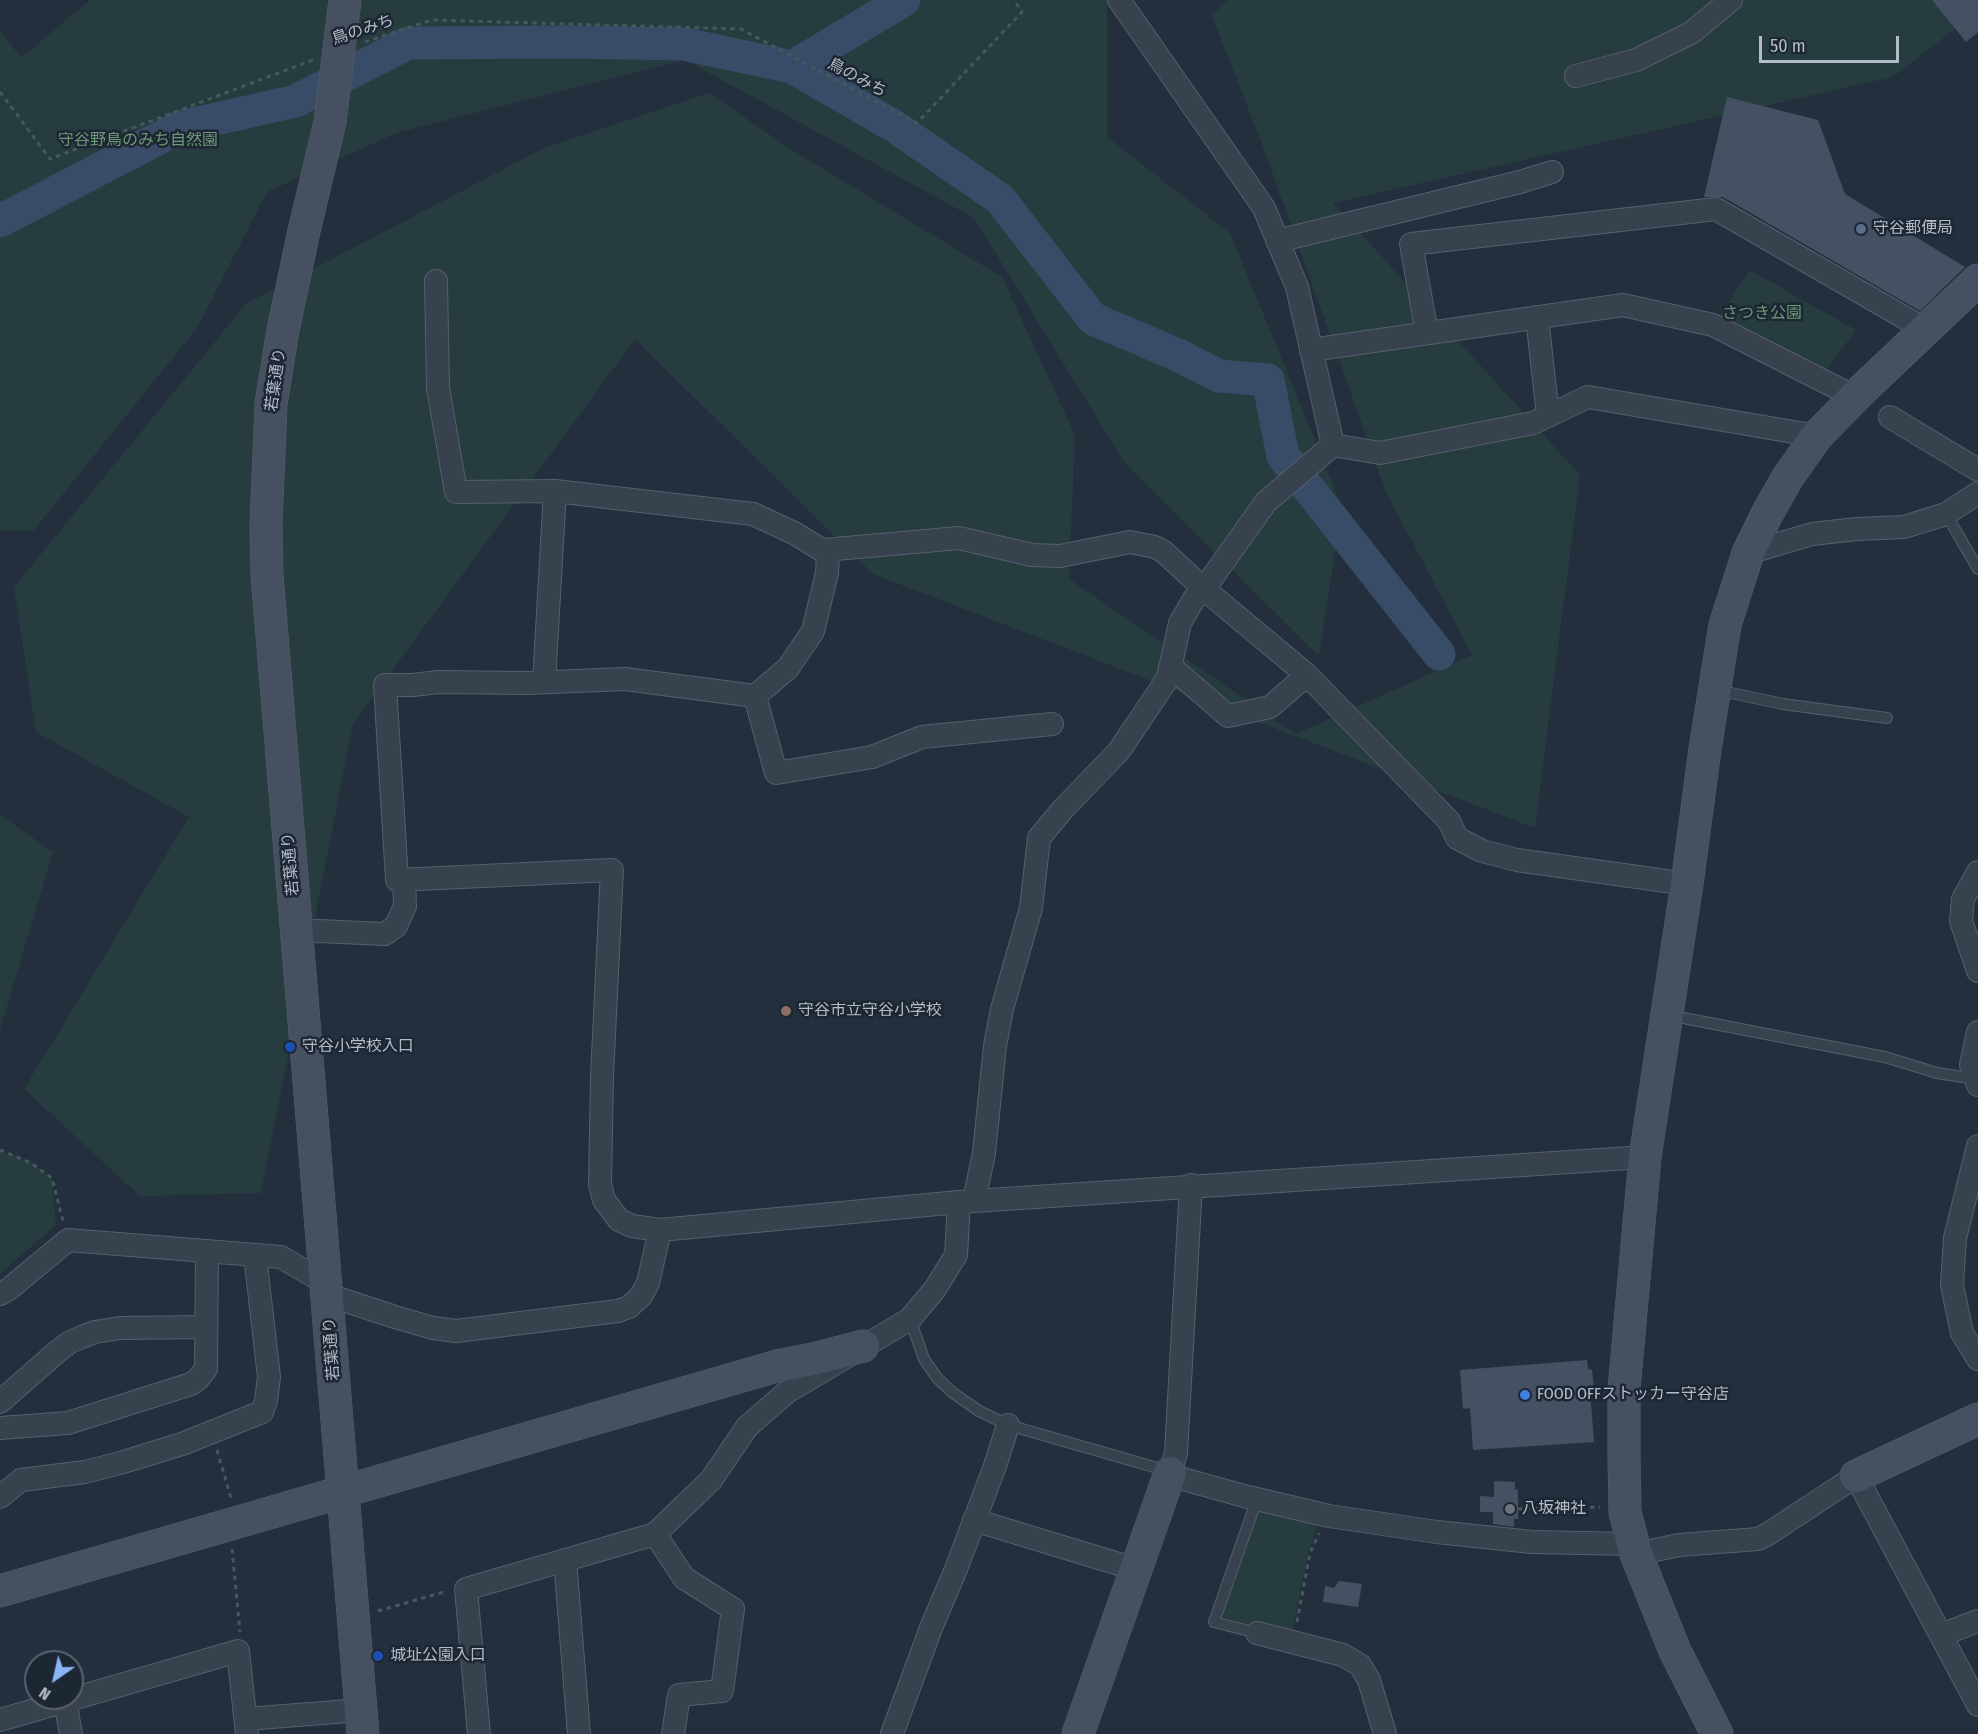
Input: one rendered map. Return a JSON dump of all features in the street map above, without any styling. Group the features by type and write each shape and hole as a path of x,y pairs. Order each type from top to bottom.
{"street":[{"name":"若葉通り","path":"345,0 330,122 283,330 271,404 267,456 267,575 362,1722"},
{"path":"1119,0 1264,208 1297,287 1333,445"},
{"path":"1576,76 1645,56 1691,33 1731,0"},
{"path":"1277,241 1520,182 1552,172"},
{"path":"1427,333 1411,244 1716,209 1926,330"},
{"path":"1717,1734 1675,1651 1634,1549 1625,1507 1624,1389 1645,1157 1725,625 1748,554 1767,514 1788,477 1817,436 1978,280"},
{"path":"436,281 438,388 456,492 555,491 753,514 828,554 827,573 813,631 788,668 755,696 625,679 385,685 397,880 612,870 602,1076 600,1184 604,1200 619,1220 632,1226 660,1230 966,1202 1191,1185 1645,1157"},
{"path":"1311,350 1623,305 1713,325 1853,396"},
{"path":"1536,317 1548,416"},
{"path":"1333,445 1380,453 1533,423 1588,397 1817,436"},
{"path":"1890,417 1978,470"},
{"path":"479,1734 466,1589 655,1534 711,1480 747,1427 787,1392 910,1319 935,1289 956,1255 966,1202 984,1153 995,1046 1002,1009 1031,908 1039,838 1063,809 1119,751 1168,678 1180,623 1194,598 1204,589 1266,502 1333,445"},
{"path":"544,682 555,491"},
{"path":"1748,554 1812,534 1904,527 1946,514 1978,493"},
{"path":"824,550 959,538 1032,555 1060,556 1130,542 1147,544 1164,552 1204,589 1307,675 1449,821 1457,838 1482,851 1517,860 1687,884"},
{"path":"1170,666 1228,716 1270,707 1307,675"},
{"path":"755,696 776,773 872,757 922,737 1052,724"},
{"path":"1978,872 1963,899 1960,921 1978,971"},
{"path":"298,932 385,934 396,926 405,906 404,879"},
{"path":"1977,1082 1971,1065 1978,1032"},
{"path":"1978,1146 1955,1238 1952,1285 1962,1333 1978,1359"},
{"path":"1078,1734 1176,1453 1191,1185"},
{"path":"0,1294 68,1240 281,1257 327,1290 405,1320 433,1328 456,1331 618,1311 628,1307 641,1296 648,1283 660,1230"},
{"path":"0,1428 68,1423 191,1384 198,1379 206,1369 207,1251"},
{"path":"0,1497 21,1480 85,1472 182,1444 255,1417 262,1412 269,1377 255,1255"},
{"path":"0,1402 70,1342 95,1332 120,1328 206,1328"},
{"path":"0,1591 777,1366 863,1346"},
{"path":"1170,1473 1183,1479 1257,1499 1327,1515 1437,1532 1520,1541 1634,1549 1758,1539 1856,1476 1978,1419"},
{"path":"892,1734 1008,1425"},
{"path":"1856,1476 1978,1705"},
{"path":"974,1520 1135,1569"},
{"path":"655,1534 684,1578 732,1609 722,1691 679,1695 673,1734"},
{"path":"565,1560 579,1734"},
{"path":"1941,1635 1978,1621"},
{"path":"1257,1633 1343,1655 1360,1665 1369,1680 1385,1734"},
{"path":"84,1696 238,1651 247,1726 362,1722"},
{"path":"0,1720 34,1710"},
{"path":"67,1710 71,1734"}],"lane":[{"path":"1946,514 1978,569"},
{"path":"1714,690 1783,704 1887,718"},
{"path":"1667,1015 1885,1057 1977,1082"},
{"path":"910,1319 924,1359 937,1378 953,1393 979,1411 1008,1425 1163,1468 1170,1473"},
{"path":"1257,1499 1214,1622 1257,1633"}],"path":[{"name":"鳥のみち","path":"358,45 432,20 741,29 917,123 1022,12 1014,0"},
{"name":"鳥のみち","path":"0,92 50,159 315,59"},
{"path":"0,1150 31,1163 52,1178 68,1240"},
{"path":"213,1433 232,1502"},
{"path":"1518,1509 1625,1507"},
{"path":"1293,1642 1310,1553 1327,1515"},
{"path":"231,1546 241,1642 238,1651"},
{"path":"371,1613 459,1587 466,1589"}],"green space":[{"name":"守谷野鳥のみち自然園","path":"90,0 1107,0 1107,137 1230,233 1342,506 1319,656 1124,462 974,218 685,60 396,133 267,192 197,328 33,531 0,530 0,30 21,58"},
{"path":"1228,0 1978,0 1978,11 1893,77 1333,203 1580,475 1535,828 873,574 635,339 353,724 261,1193 140,1196 24,1089 189,817 36,732 14,587 246,304 542,149 709,93 792,150 1002,277 1075,435 1069,579 1296,734 1472,655 1386,492 1264,149 1212,16"},
{"name":"さつき公園","path":"1750,270 1856,330 1819,380 1713,325"},
{"path":"0,815 53,852 0,1030"},
{"path":"0,1150 31,1163 52,1178 56,1225 0,1274"},
{"path":"1260,1507 1320,1521 1308,1552 1291,1637 1219,1616"}],"building":[{"path":"1932,0 1978,0 1978,32 1966,42"},
{"path":"1727,97 1818,120 1845,194 1965,267 1920,311 1723,197 1704,197"},
{"path":"1587,1360 1588,1369 1592,1370 1594,1389 1590,1391 1594,1442 1473,1450 1470,1408 1463,1409 1460,1370"},
{"path":"1494,1481 1515,1482 1515,1490 1518,1489 1518,1519 1514,1519 1514,1527 1493,1524 1493,1512 1480,1512 1480,1496 1494,1497"},
{"path":"1339,1581 1362,1584 1358,1607 1323,1602 1325,1586 1334,1588"}],"waterway":[{"path":"0,221 180,127 296,101 408,43 684,44 792,67 904,0"},
{"path":"792,67 894,126 1000,199 1093,319 1178,355 1219,376 1268,380 1283,456 1439,654"}],"place":[{"name":"守谷郵便局","path":"1861,229"},
{"name":"守谷市立守谷小学校","path":"786,1011"},
{"name":"守谷小学校入口","path":"290,1047"},
{"name":"FOOD OFFストッカー守谷店","path":"1525,1395"},
{"name":"八坂神社","path":"1510,1509"},
{"name":"城址公園入口","path":"378,1656"}]}
